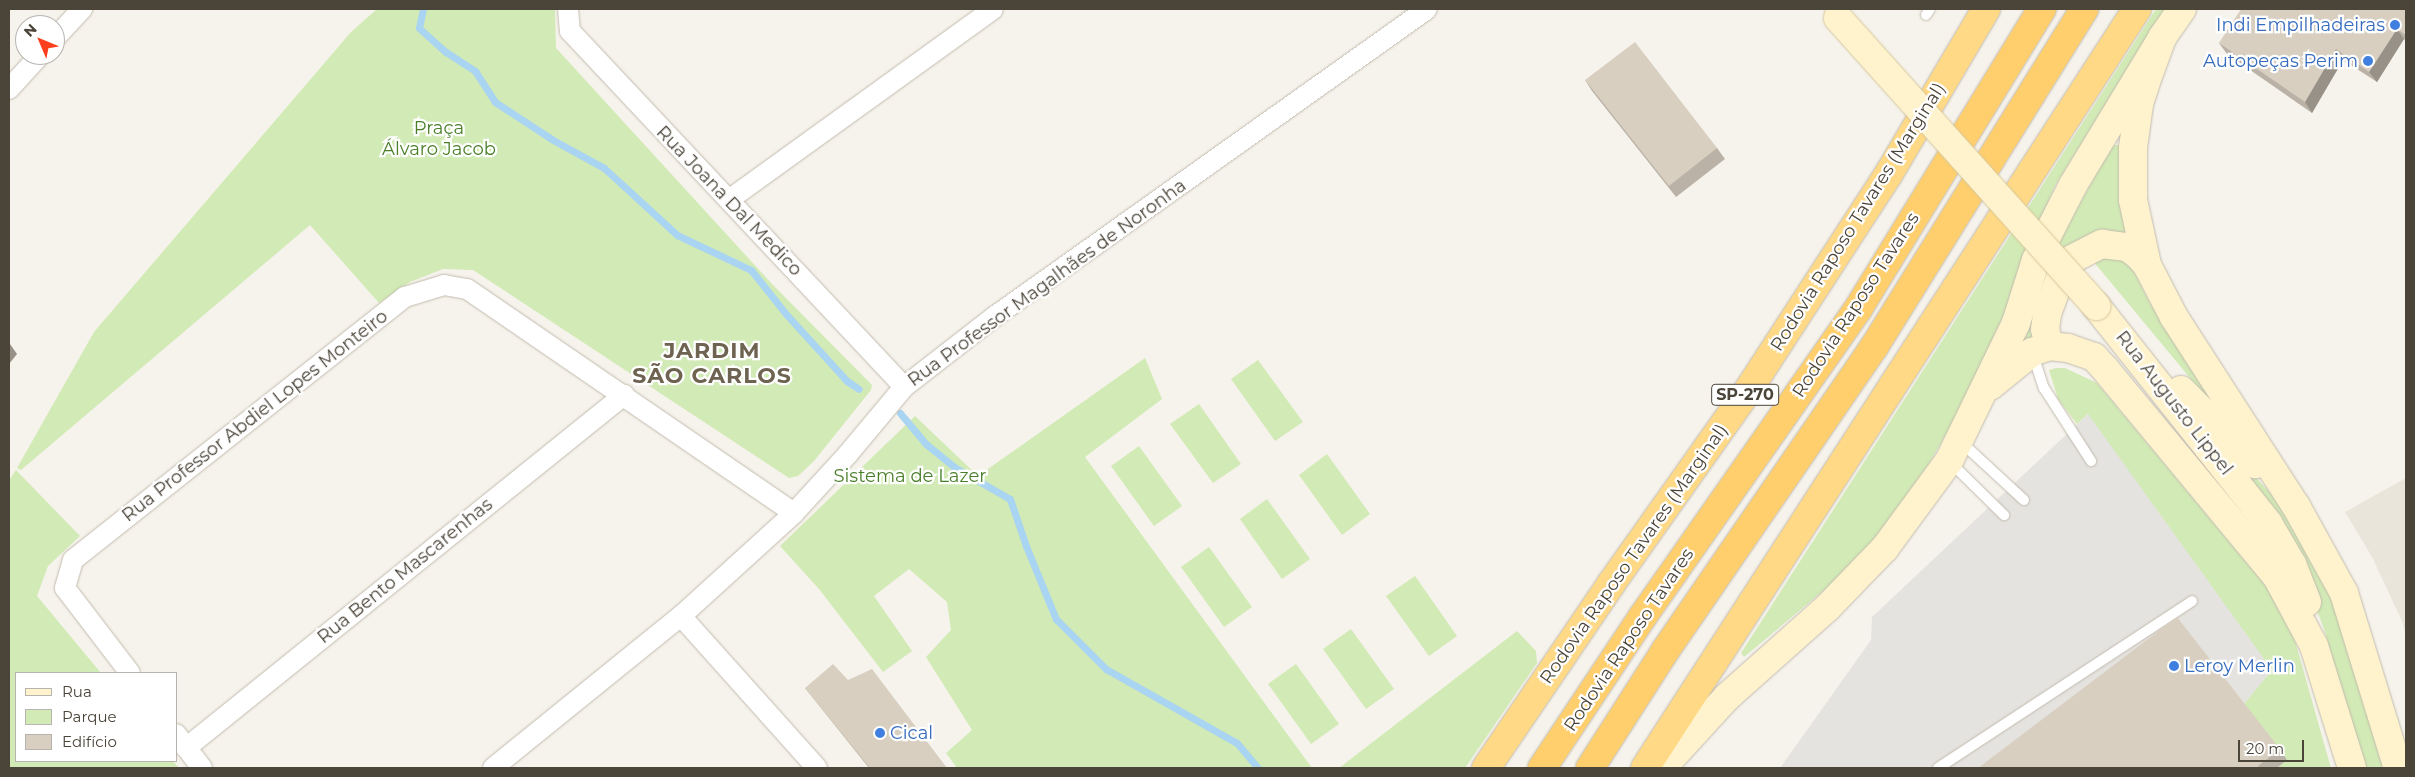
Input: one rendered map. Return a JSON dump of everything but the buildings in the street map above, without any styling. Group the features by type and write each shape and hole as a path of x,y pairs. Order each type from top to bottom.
{"highway":[{"name":"Rodovia Raposo Tavares (Marginal)","path":"1486,768 1611,584 1749,389 1888,175 1986,9"},
{"name":"Rodovia Raposo Tavares","path":"1542,768 1643,616 1858,309 2042,9"},
{"name":"Rodovia Raposo Tavares","path":"1590,768 1665,651 1874,347 2084,9"},
{"path":"1645,768 2137,9"}],"main road":[{"name":"Rua Augusto Lippel","path":"2147,265 2133,200 2133,148 2139,104 2162,38 2182,9"},
{"path":"1833,13 2102,312"},
{"path":"1662,768 1727,697 1828,607 1885,548 1954,451 2016,323 2036,260 2068,193 2162,38"},
{"name":"Rua Augusto Lippel","path":"2314,646 2277,577 2106,368 2094,357 2068,348 2041,349 2047,314 2062,273 2072,259 2102,244 2127,247 2147,265 2174,317 2296,506 2344,594 2398,768"},
{"name":"Rua Augusto Lippel","path":"2102,312 2296,506"},
{"name":"Rua Augusto Lippel","path":"2102,312 2268,523 2292,564 2308,604 2314,646 2352,768"},
{"path":"1983,392 2009,369 2041,349"}],"street":[{"path":"65,27 82,9"},
{"name":"Rua Joana Dal Medico","path":"568,9 570,31 904,387"},
{"path":"730,200 992,9"},
{"name":"Rua Professor Magalhães de Noronha","path":"493,768 681,616 794,513 848,454 904,387 994,317 1428,9"},
{"path":"9,89 31,65"},
{"name":"Rua Professor Abdiel Lopes Monteiro","path":"129,672 65,588 73,560 405,296 444,285 467,289 624,395"},
{"path":"624,395 794,513"},
{"name":"Rua Bento Mascarenhas","path":"181,741 624,395"},
{"path":"681,616 817,768"},
{"path":"181,741 202,768"}],"lane":[{"path":"2041,349 2044,388 2090,461"},
{"path":"1954,451 2024,500"},
{"path":"1954,451 2004,515"},
{"path":"1938,768 2192,601"}],"shaded area":[{"path":"2088,414 2272,670 2244,704 2000,768 1780,768 1871,640 1872,617"},
{"path":"2406,478 2406,636 2402,621 2372,557 2345,512"}],"green space":[{"name":"Praça Álvaro Jacob","path":"377,9 555,9 556,48 772,284 872,385 871,390 814,461 798,476 789,478 473,270 443,269 410,282 379,303 310,225 21,470 17,468 94,332 351,32"},
{"path":"2156,9 2165,9 2055,186 2018,274 2006,320 1971,391 1930,462 1886,526 1835,581 1744,657 1741,653"},
{"path":"2115,145 2119,145 2121,150 2119,200 2128,237 2097,234 2033,340 2023,342 2033,318 2044,277 2061,238 2110,149"},
{"path":"2105,255 2118,257 2133,270 2150,303 2231,422 2190,378 2093,261"},
{"name":"Sistema de Lazer","path":"1145,358 1162,399 1085,457 1312,768 957,768 946,753 972,730 926,657 951,630 947,602 909,569 874,596 912,651 883,672 819,589 780,546 915,416 978,476"},
{"path":"1258,360 1303,422 1275,441 1231,379"},
{"path":"2065,368 2097,383 2280,603 2292,630 2331,768 2277,768 2287,760 2244,704 2088,414 2077,424 2058,399 2049,370"},
{"path":"1199,404 1241,464 1213,483 1170,424"},
{"path":"2218,436 2284,508 2327,582 2386,768 2363,768 2324,629 2294,552"},
{"path":"1139,446 1182,506 1154,526 1111,466"},
{"path":"1327,454 1370,514 1342,535 1299,475"},
{"path":"16,470 80,536 48,566 37,596 100,672 15,672 15,762 174,762 179,768 9,768 9,480"},
{"path":"1267,499 1310,559 1282,579 1240,519"},
{"path":"1209,547 1252,607 1224,627 1181,567"},
{"path":"1415,576 1457,636 1429,656 1386,596"},
{"path":"1351,629 1394,689 1366,709 1323,649"},
{"path":"1517,631 1536,651 1537,663 1465,768 1339,768"},
{"path":"1296,664 1339,724 1311,744 1268,684"}],"waterway":[{"path":"423,9 419,28 446,52 475,71 495,102 553,140 604,168 677,235 751,270 786,314 847,381 859,389"},
{"path":"900,413 926,444 954,467 1010,499 1026,546 1056,619 1106,669 1237,743 1258,768"}],"place":[{"name":"Indi Empilhadeiras","path":"2395,25"},
{"name":"Autopeças Perim","path":"2368,61"},
{"name":"Leroy Merlin","path":"2174,666"},
{"name":"Cical","path":"880,733"}],"district":[{"name":"JARDIM SÃO CARLOS","path":"712,362"}]}
